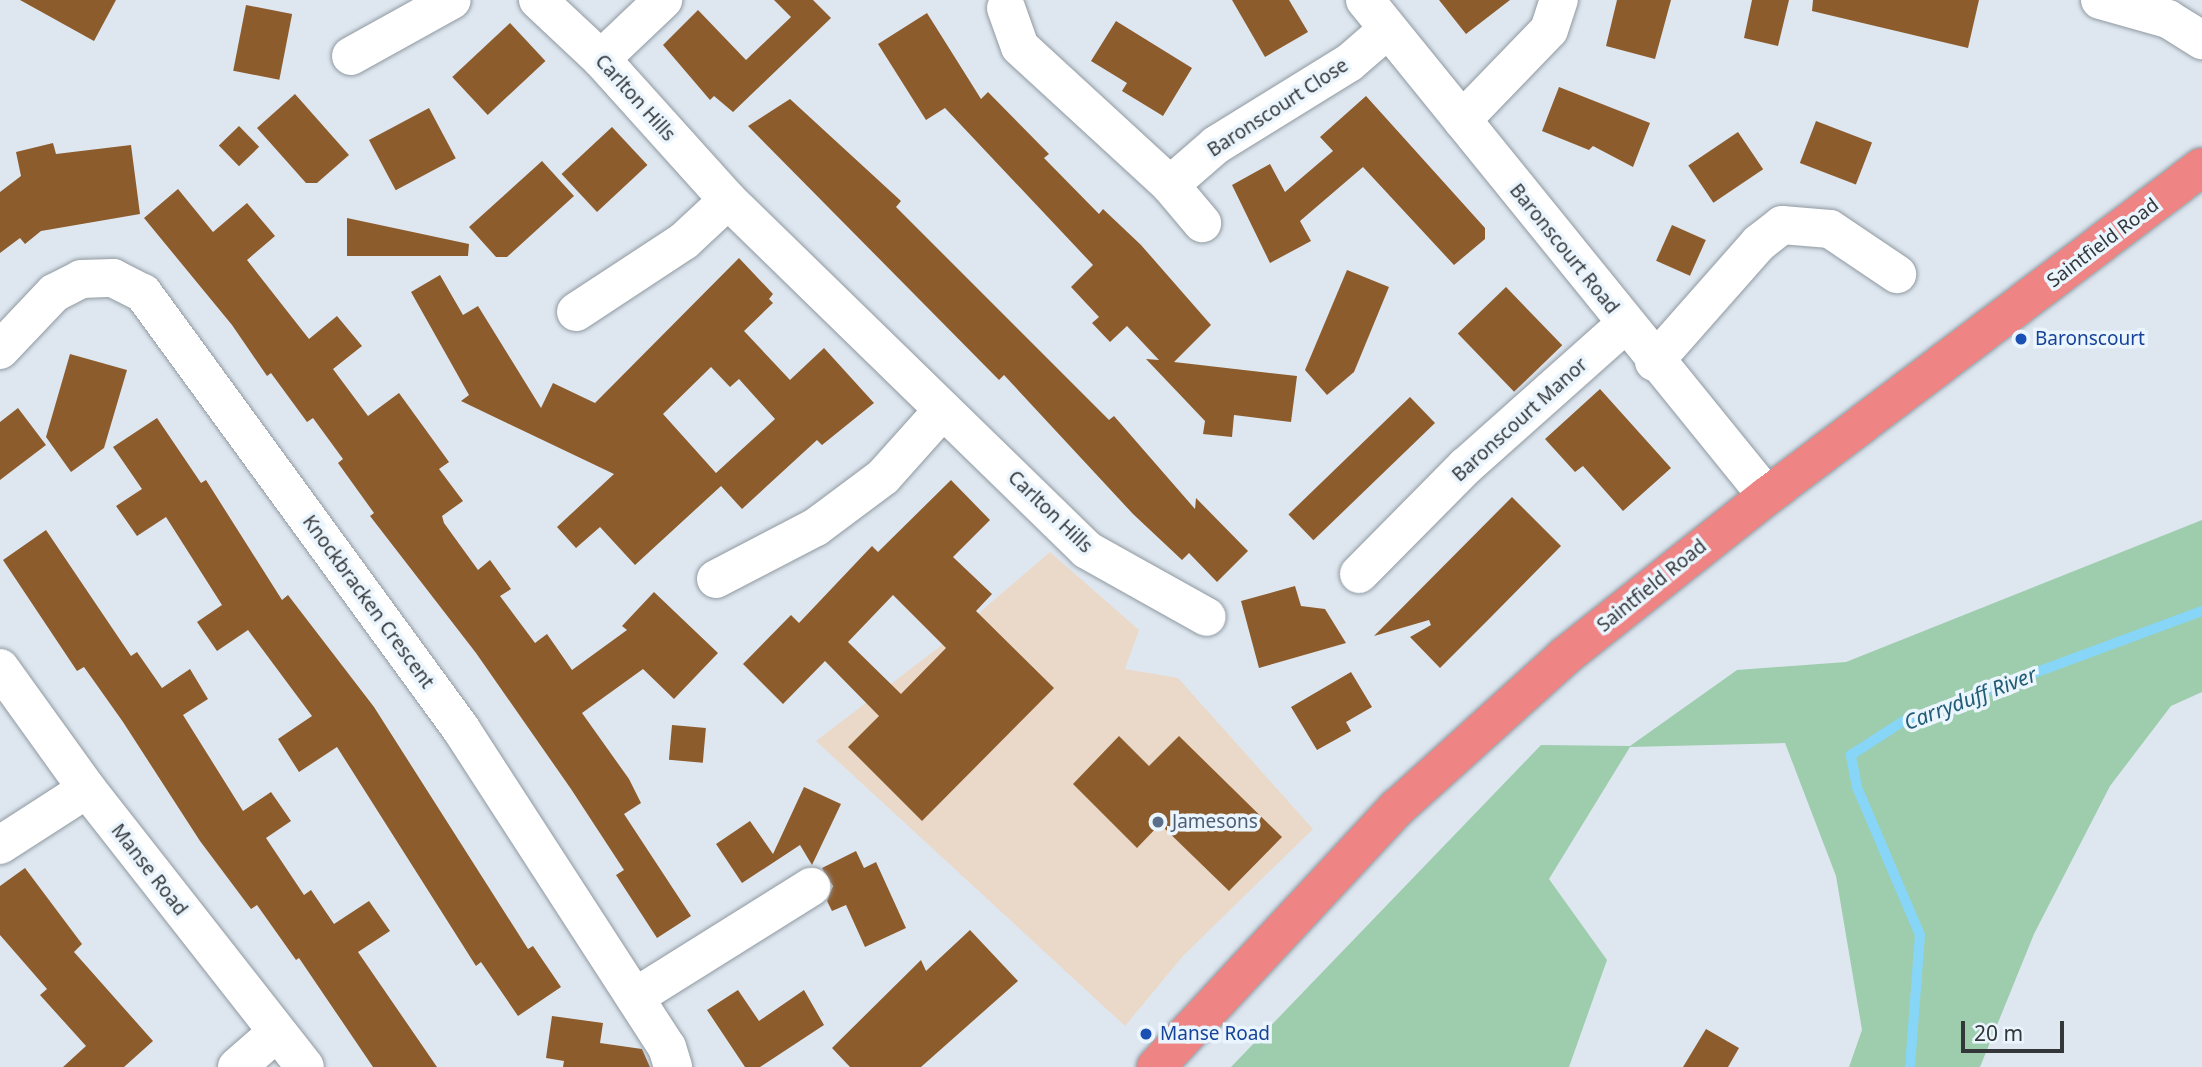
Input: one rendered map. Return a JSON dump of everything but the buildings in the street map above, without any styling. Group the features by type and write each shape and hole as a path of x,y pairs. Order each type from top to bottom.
{"highway":[{"name":"Saintfield Road","path":"1156,1067 1397,807 1474,736 1767,496 2202,167"}],"street":[{"path":"351,56 452,0"},
{"name":"Carlton Hills","path":"538,0 601,59 728,200 1087,551 1207,617"},
{"path":"601,59 663,0"},
{"name":"Baronscourt Road","path":"1365,0 1386,31 1462,120 1624,325 1767,496"},
{"path":"1462,120 1549,30 1559,0"},
{"path":"2100,0 2168,19 2202,40"},
{"path":"1006,8 1020,47 1170,185 1202,223"},
{"name":"Baronscourt Close","path":"1170,185 1216,145 1349,63 1386,31"},
{"path":"576,312 684,241 728,200"},
{"path":"1654,362 1759,243 1783,225 1830,229 1897,274"},
{"name":"Knockbracken Crescent","path":"0,350 54,293 81,279 113,278 143,293 461,729 667,1047 673,1067"},
{"name":"Baronscourt Manor","path":"1359,574 1407,507 1624,325"},
{"path":"716,579 816,527 883,477 943,410"},
{"name":"Manse Road","path":"0,668 86,789 305,1067"},
{"path":"0,845 86,789"},
{"path":"635,997 811,887"},
{"path":"237,1067 276,1032"}],"shaded area":[{"path":"1050,552 1139,630 1125,669 1178,678 1313,829 1183,956 1125,1026 816,741 938,648"}],"green space":[{"path":"2202,520 2202,692 2171,706 2110,786 2034,934 1980,1067 1849,1067 1862,1030 1836,876 1785,743 1630,747 1549,879 1607,960 1569,1067 1231,1067 1541,745 1630,746 1737,670 1846,662"}],"waterway":[{"name":"Carryduff River","path":"1910,1067 1920,935 1857,787 1851,755 1902,722 2202,611"}],"place":[{"name":"Baronscourt","path":"2021,339"},
{"name":"Jamesons","path":"1158,822"},
{"name":"Manse Road","path":"1146,1034"}]}
